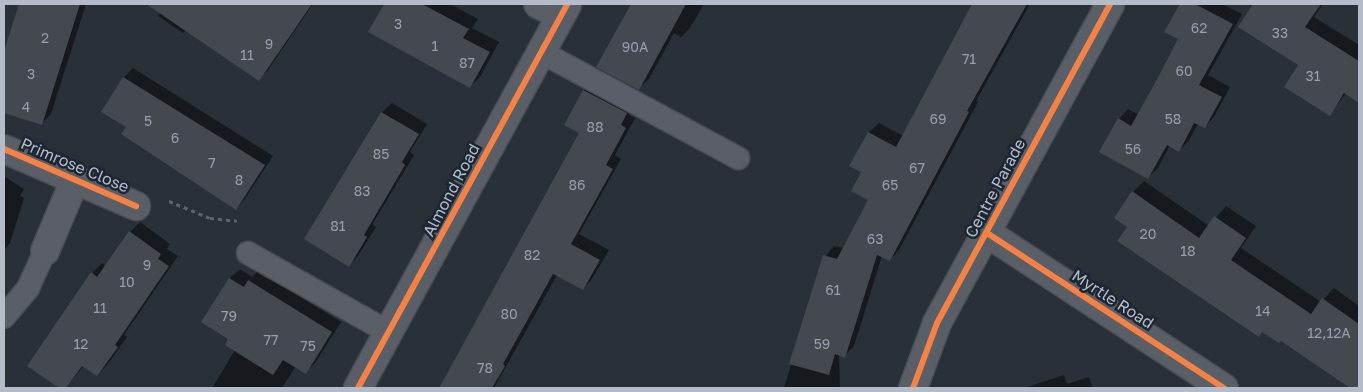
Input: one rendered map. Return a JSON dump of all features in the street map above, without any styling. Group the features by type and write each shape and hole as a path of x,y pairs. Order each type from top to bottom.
{"street":[{"name":"Centre Parade","path":"913,388 937,323 1110,4"},
{"name":"Almond Road","path":"358,388 390,333 541,52 555,8"},
{"name":"Primrose Close","path":"4,149 136,206"},
{"name":"Primrose Close","path":"45,251 76,180"},
{"name":"Myrtle Road","path":"986,232 1224,388"}],"lane":[{"path":"541,52 738,158"},
{"path":"4,317 28,288 45,251"},
{"path":"248,253 390,333"}],"building":[{"path":"19,4 80,4 42,125 4,113 4,51"},
{"path":"146,4 312,4 259,81"},
{"path":"384,4 422,4 469,29 463,38 490,52 470,88 368,32"},
{"path":"631,4 686,4 639,90 596,67"},
{"path":"972,4 1027,4 967,111 969,112 890,261 877,255 845,358 835,354 829,375 789,364 823,255 837,259 868,200 851,191 861,172 849,166 868,132 896,147"},
{"path":"1180,4 1195,4 1233,24 1199,85 1222,97 1205,128 1194,123 1179,152 1167,145 1148,179 1099,152 1118,118 1131,126 1155,83 1178,39 1164,32"},
{"path":"1253,4 1321,4 1305,27 1359,61 1359,103 1344,93 1330,116 1284,87 1298,65 1238,27"},
{"path":"123,77 265,165 236,210 121,134 126,127 101,112"},
{"path":"583,90 627,113 621,125 626,128 606,165 613,169 571,244 600,260 583,290 553,274 503,364 505,366 492,388 439,388 579,133 564,125"},
{"path":"381,112 419,134 402,162 405,165 364,235 367,237 349,267 304,239"},
{"path":"1132,191 1199,238 1214,216 1246,238 1231,260 1311,314 1322,298 1359,324 1359,388 1350,388 1281,341 1279,343 1262,332 1259,337 1117,241 1127,227 1114,218"},
{"path":"129,231 161,254 158,259 169,266 115,345 118,347 97,376 82,366 66,388 59,388 27,366 91,272 97,277"},
{"path":"229,278 244,287 248,280 332,332 306,374 283,360 273,375 225,345 228,339 201,322"}],"cycle path":[{"path":"358,388 567,4"},
{"path":"913,388 937,323 1110,4"},
{"path":"4,149 136,206"},
{"path":"987,233 1224,388"}]}
